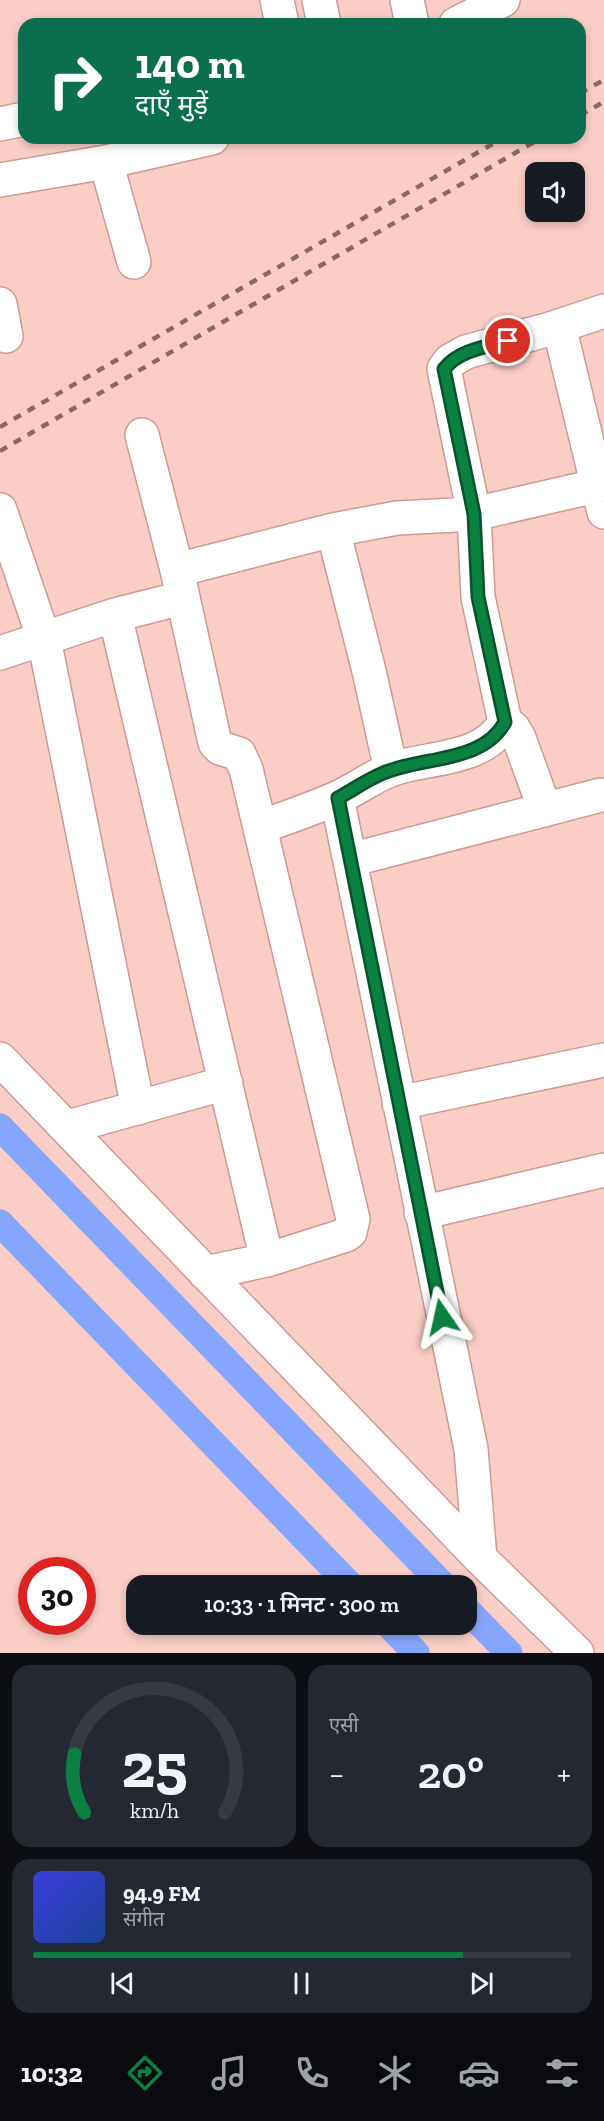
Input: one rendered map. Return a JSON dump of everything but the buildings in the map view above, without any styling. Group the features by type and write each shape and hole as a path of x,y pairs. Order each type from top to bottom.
{"street":[{"path":"277,0 281,18"},
{"path":"319,0 323,18"},
{"path":"407,0 411,18"},
{"path":"468,18 503,0"},
{"path":"0,124 18,120"},
{"path":"0,180 106,162 186,144"},
{"path":"106,162 134,262"},
{"path":"0,304 6,336"},
{"path":"260,827 338,798 391,770 430,762 481,746 498,735 505,722 478,597 474,514 444,369 450,360 466,352 604,311"},
{"path":"0,653 115,615 179,584 333,530 397,518 474,514 602,494 559,326"},
{"path":"142,435 179,584 214,743 220,748 233,750 243,758 353,1219 350,1232 346,1235 267,1260 206,1273"},
{"path":"0,510 44,639 138,1107"},
{"path":"333,530 369,671 391,770"},
{"path":"115,615 267,1260"},
{"path":"505,722 513,728 519,738 545,810"},
{"path":"350,860 601,795"},
{"path":"338,798 471,1449 480,1558"},
{"path":"0,1059 68,1127 480,1558 577,1653"},
{"path":"399,1103 604,1060"},
{"path":"68,1127 226,1083"},
{"path":"421,1213 604,1170"}],"waterway":[{"path":"0,1127 433,1575"},
{"path":"0,1223 340,1575"},
{"path":"477,1620 509,1653"},
{"path":"399,1635 416,1653"}],"railway":[{"path":"586,90 604,80"},
{"path":"586,112 604,102"},
{"path":"0,427 493,144"},
{"path":"0,451 531,144"}],"route":[{"path":"442,1317 338,798 391,770 430,762 481,746 498,735 505,722 478,597 474,514 444,369 450,360 466,352 508,341"}]}
